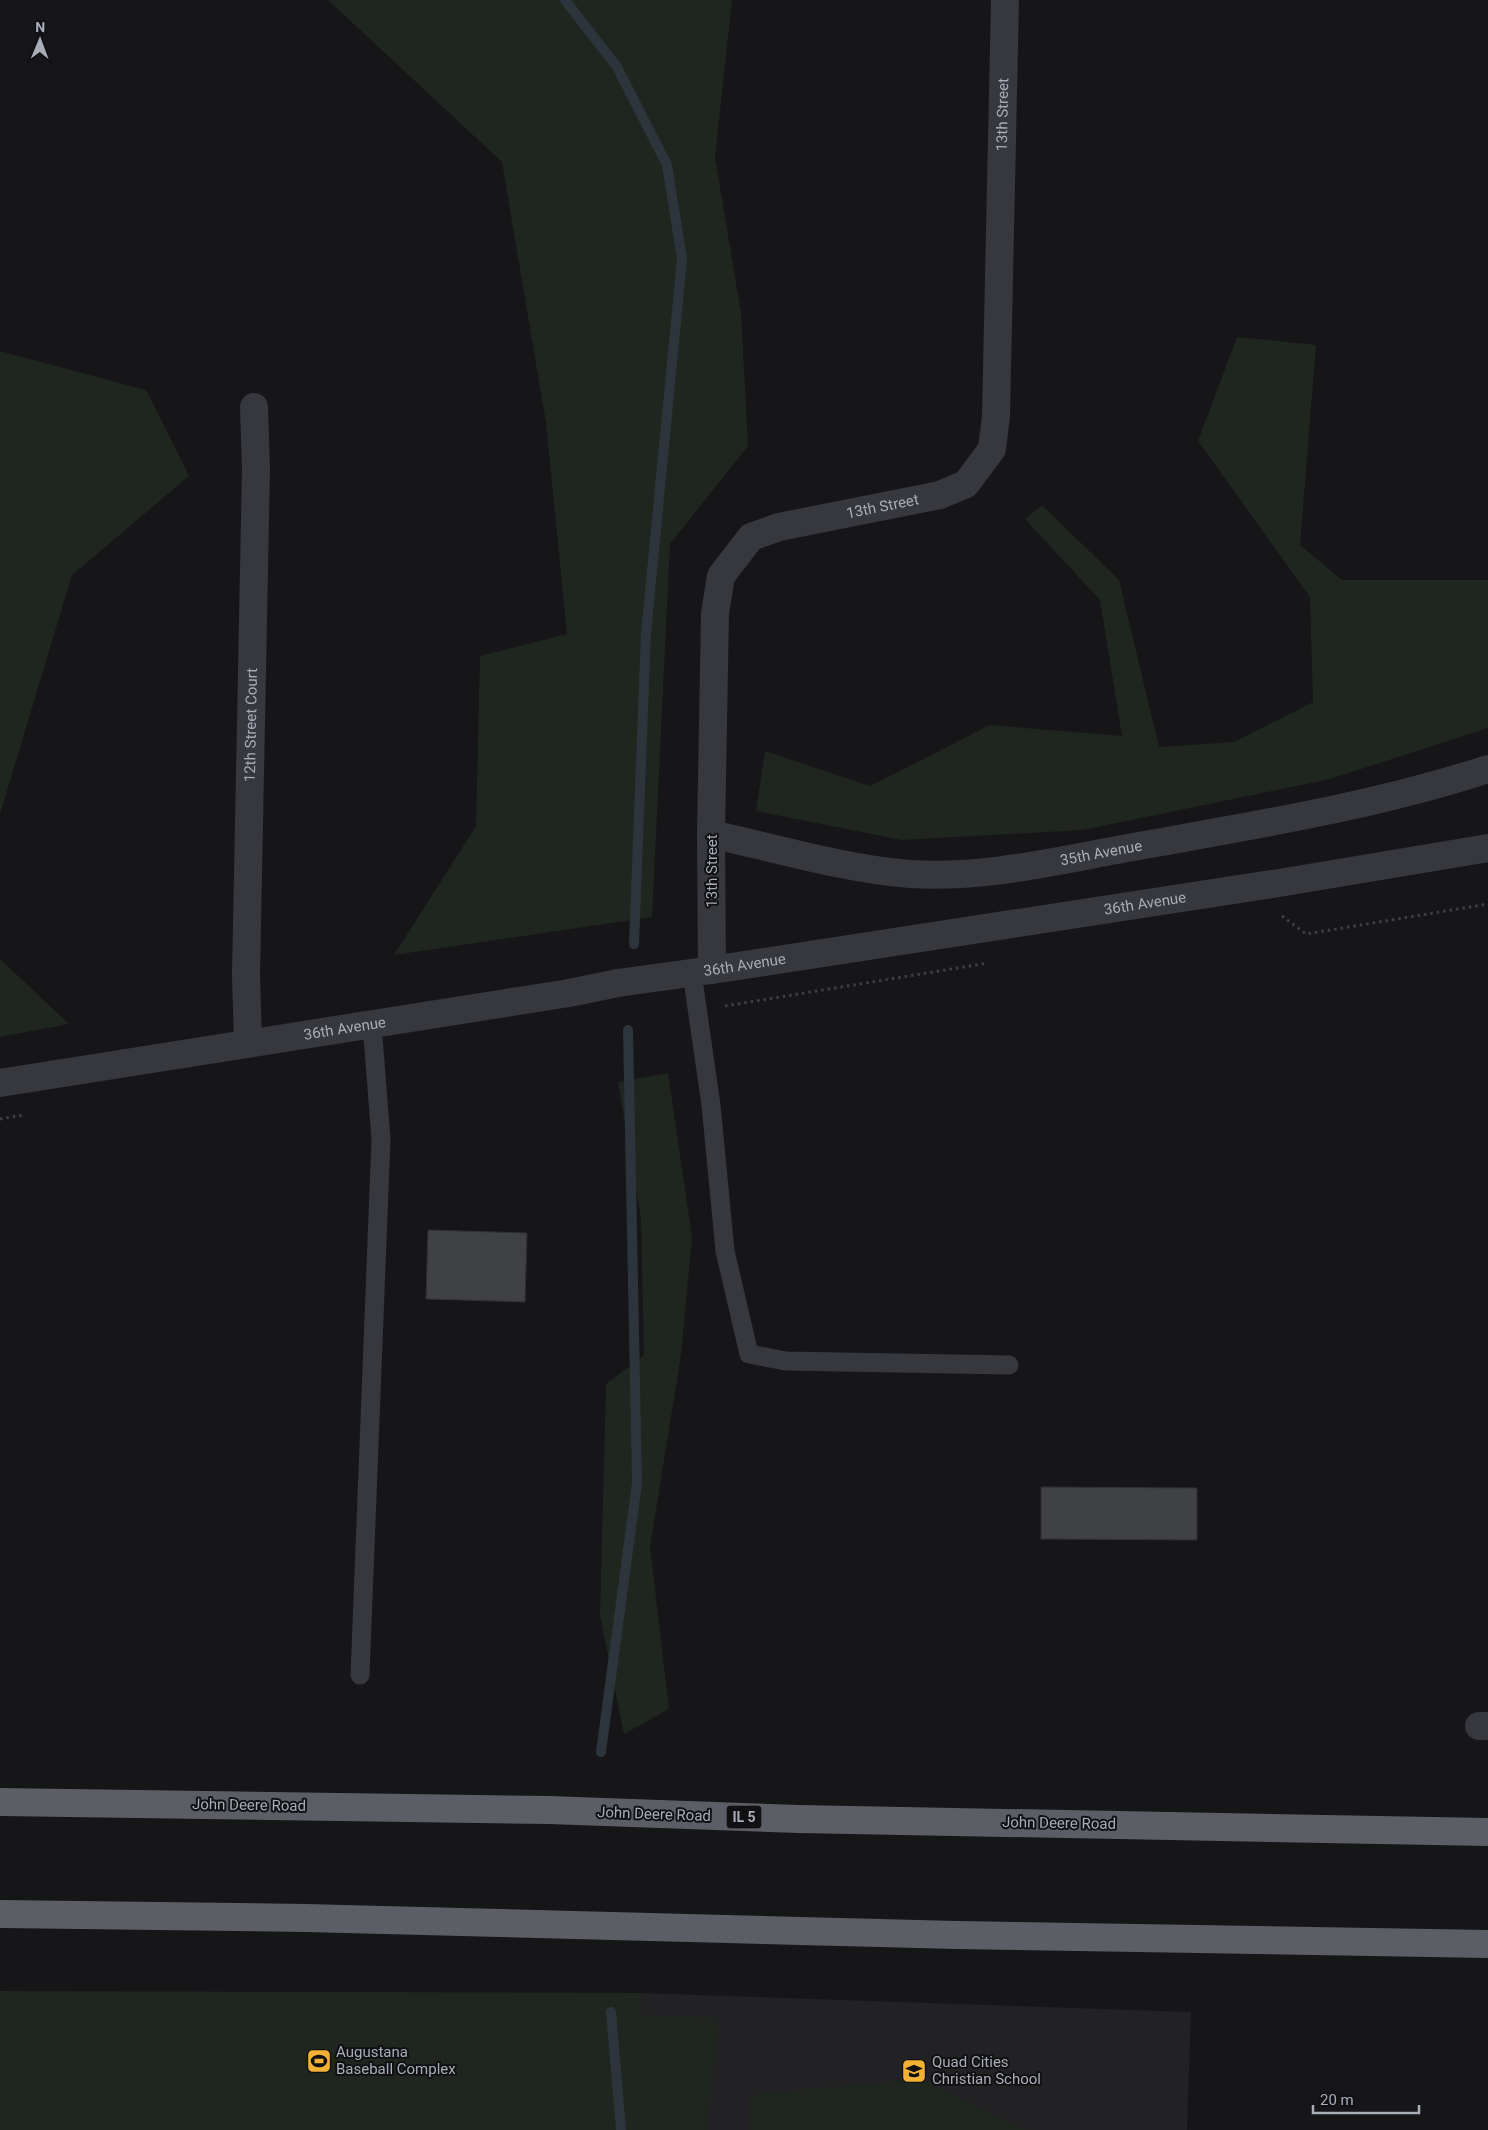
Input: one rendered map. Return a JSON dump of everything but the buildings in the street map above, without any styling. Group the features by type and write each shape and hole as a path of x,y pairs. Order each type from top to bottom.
{"highway":[{"name":"John Deere Road","path":"0,1802 539,1810 799,1819 1488,1832"},
{"path":"0,1914 306,1918 967,1935 1488,1944"}],"street":[{"name":"13th Street","path":"702,972 711,834 715,613 720,576 751,538 778,527 940,495 966,484 992,449 996,416 1005,0"},
{"name":"12th Street Court","path":"248,1044 246,974 256,479 254,407"},
{"name":"35th Avenue","path":"711,834 852,865 909,874 962,874 1013,868 1305,816 1430,788 1488,770"},
{"name":"36th Avenue","path":"0,1083 569,993 618,983 702,972 1285,882 1488,848"}],"lane":[{"path":"702,972 697,1011 711,1105 725,1252 749,1354 786,1361 1009,1365"},
{"path":"360,1674 381,1140 372,1024"}],"path":[{"path":"1279,914 1306,934 1488,904"},
{"path":"697,1011 996,962"},
{"path":"0,1119 23,1115"}],"shaded area":[{"path":"328,0 732,0 715,157 741,313 748,446 670,544 652,917 394,955 476,826 480,656 567,634 546,423 502,162"},
{"path":"1237,337 1316,345 1300,545 1342,580 1488,580 1488,728 1330,779 1083,830 902,840 756,811 765,751 870,786 990,725 1122,736 1100,600 1025,519 1042,505 1119,580 1159,747 1234,742 1313,702 1310,597 1198,441"},
{"path":"0,351 146,390 189,476 72,575 0,814"},
{"path":"0,959 69,1024 0,1037"},
{"path":"668,1073 692,1237 681,1355 650,1547 669,1709 624,1734 600,1616 606,1384 644,1355 641,1218 618,1082"},
{"name":"Augustana Baseball Complex","path":"0,1991 641,1993 641,2015 719,2018 707,2130 0,2130"},
{"name":"Quad Cities Christian School","path":"641,1993 1191,2012 1187,2130 636,2130"},
{"path":"919,2079 1027,2130 750,2130 750,2095"}],"waterway":[{"path":"565,0 617,67 667,165 682,259 646,633 634,944"},
{"path":"601,1752 637,1483 628,1030"},
{"path":"611,2012 621,2130"}],"place":[{"name":"Augustana Baseball Complex","path":"319,2061"},
{"name":"Quad Cities Christian School","path":"914,2071"}]}
